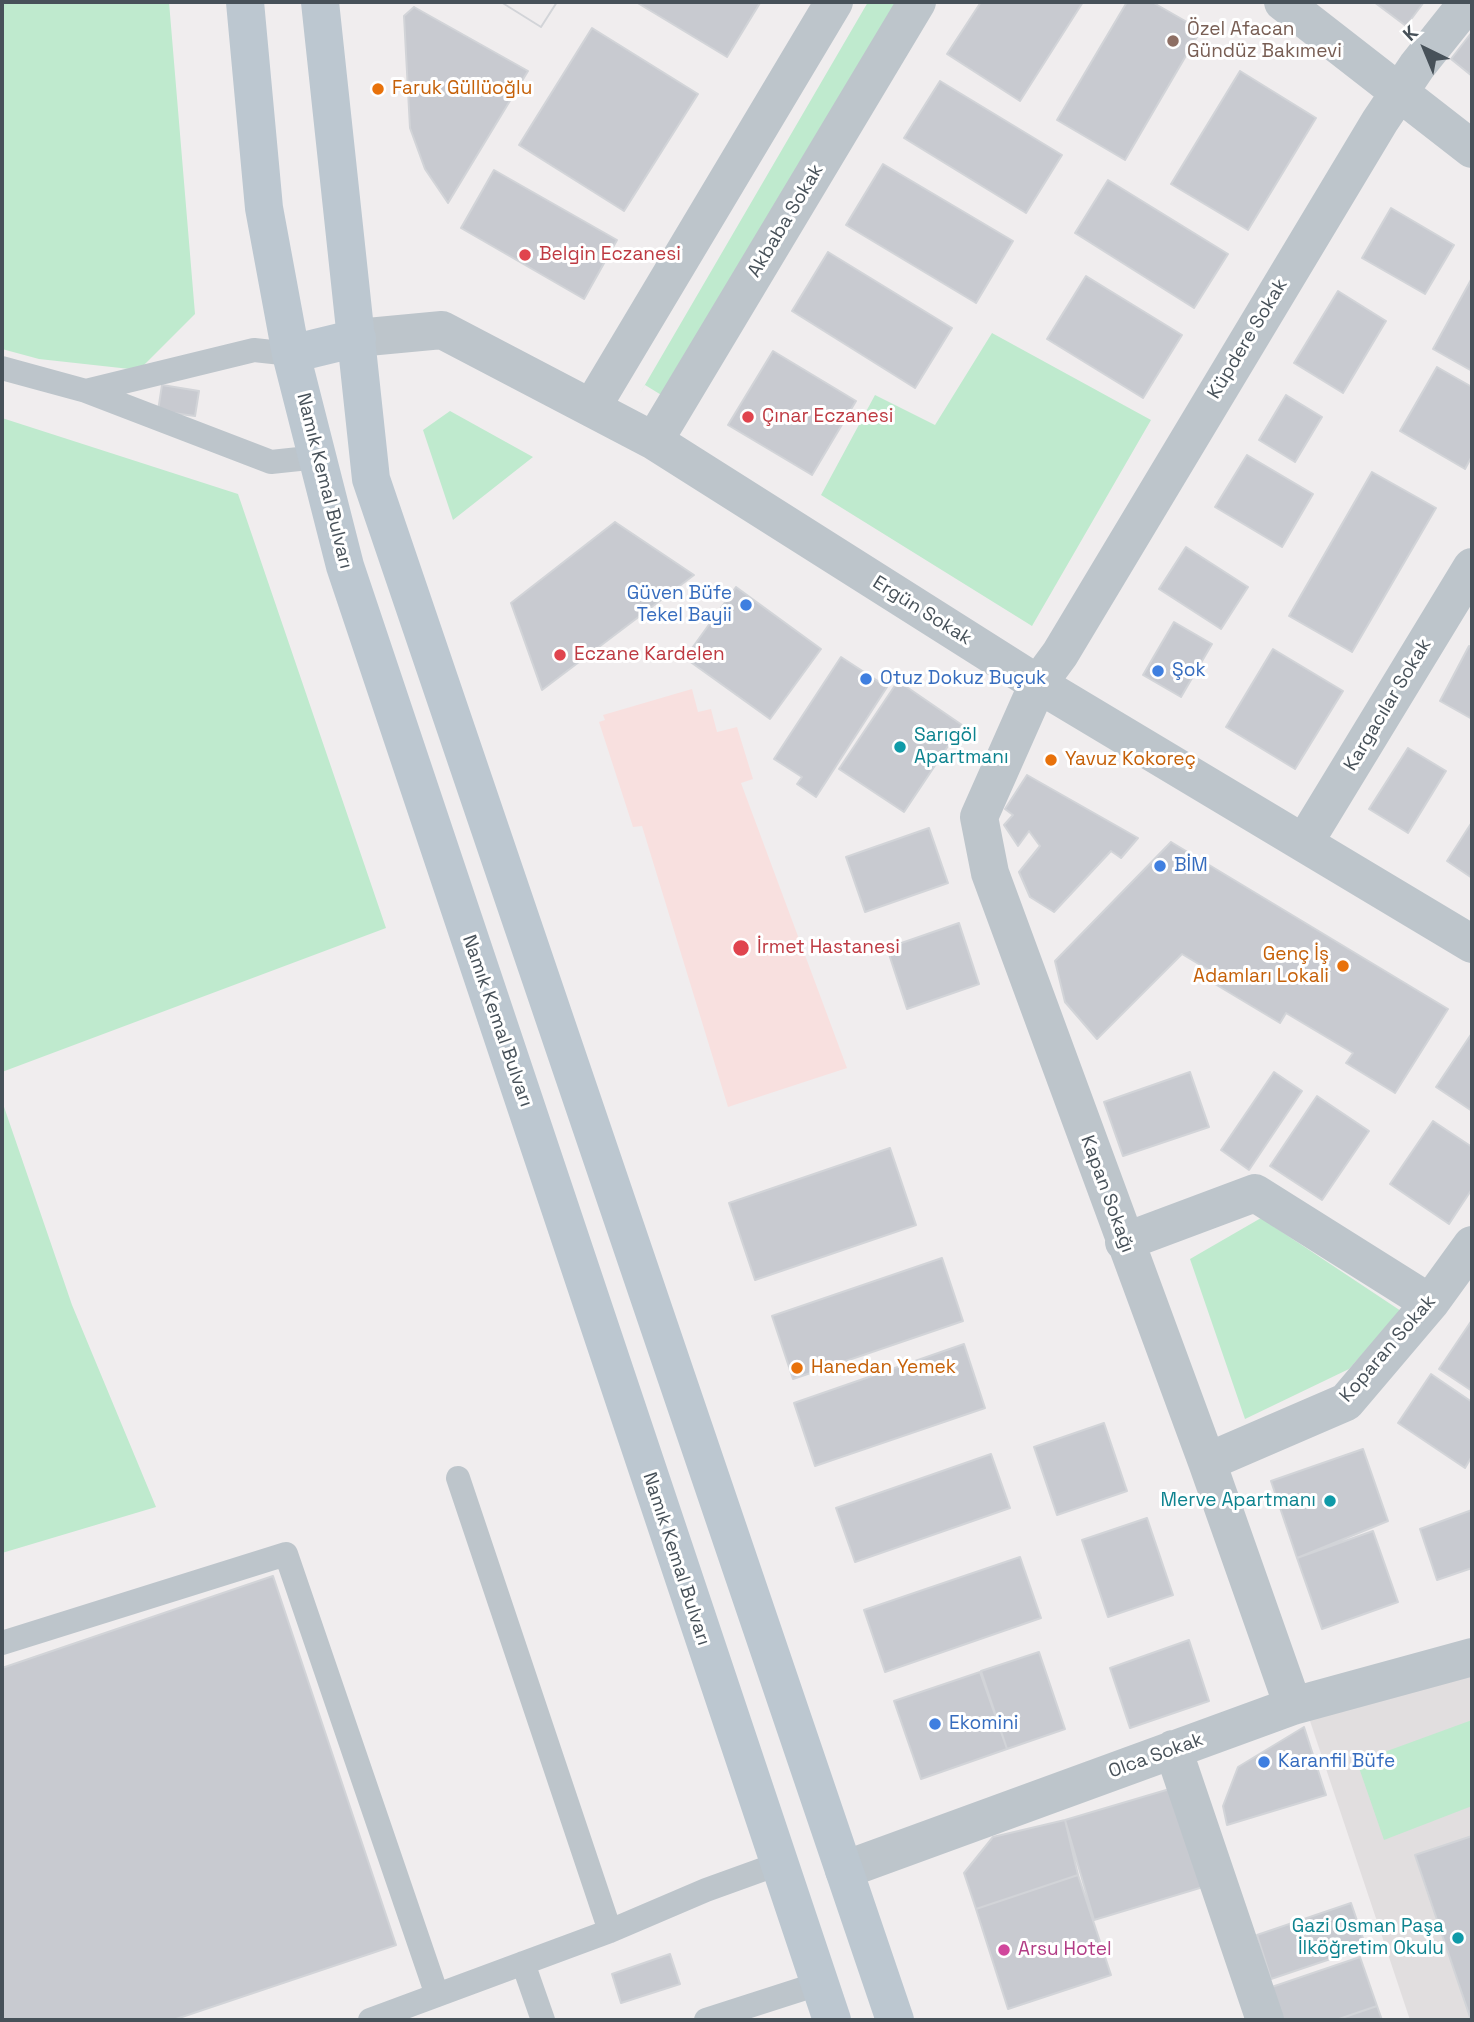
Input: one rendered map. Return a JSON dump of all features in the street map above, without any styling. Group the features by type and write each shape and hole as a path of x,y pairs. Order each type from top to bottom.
{"main road":[{"name":"Namık Kemal Bulvarı","path":"245,2 264,208 291,354 345,566 832,2020"},
{"path":"320,2 371,479 895,2020"},
{"path":"291,354 357,338"}],"street":[{"path":"592,407 834,2"},
{"name":"Akbaba Sokak","path":"654,441 917,2"},
{"path":"1283,2 1472,149"},
{"name":"Küpdere Sokak","path":"1038,684 1060,654 1400,91 1468,2"},
{"name":"Ergün Sokak","path":"357,338 442,330 592,407 654,441 1038,684 1472,944"},
{"name":"Kargacılar Sokak","path":"1304,843 1472,567"},
{"name":"Kapan Sokağı","path":"1038,684 979,817 990,873 1124,1242 1208,1462 1293,1706"},
{"path":"1124,1242 1255,1193 1430,1303"},
{"name":"Koparan Sokak","path":"1208,1462 1346,1402 1430,1303 1472,1245"},
{"name":"Olca Sokak","path":"844,1870 1293,1706 1472,1657"},
{"path":"1173,1749 1265,2020"}],"lane":[{"path":"86,391 254,350 291,354"},
{"path":"2,368 86,391 271,462 318,457"},
{"path":"458,1478 610,1931"},
{"path":"2,1643 286,1554 438,1995"},
{"path":"370,2020 610,1931 706,1890 778,1864"},
{"path":"523,1963 543,2020"},
{"path":"706,2020 821,1983"}],"shaded area":[{"name":"İrmet Hastanesi","path":"692,689 698,712 711,709 717,732 737,727 753,779 741,783 847,1068 728,1107 642,826 633,827 599,722 605,720 603,715"},
{"path":"1472,1672 1472,2020 1410,2020 1309,1718"}],"green space":[{"path":"2,2 169,2 195,314 139,370 39,359 2,349"},
{"path":"868,2 897,2 663,396 645,385 639,395"},
{"path":"992,333 1151,420 1032,626 821,495 875,395 935,425"},
{"path":"450,411 533,457 453,520 423,430"},
{"path":"2,418 238,494 386,928 2,1072"},
{"path":"2,1101 72,1305 156,1507 2,1553"},
{"path":"1261,1218 1401,1311 1349,1369 1245,1419 1190,1259"},
{"path":"1472,1720 1472,1806 1384,1840 1357,1762"}],"building":[{"path":"501,2 557,2 541,27"},
{"path":"501,2 557,2 541,27"},
{"path":"636,2 759,2 760,3 727,57"},
{"path":"981,2 1083,2 1020,101 947,54"},
{"path":"1127,2 1152,2 1201,30 1125,160 1057,120"},
{"path":"1374,2 1424,2 1406,26"},
{"path":"414,7 528,71 448,203 425,169 410,128 404,16"},
{"path":"592,28 698,94 624,211 519,145"},
{"path":"1472,32 1472,76 1451,59"},
{"path":"1240,71 1316,118 1248,230 1171,184"},
{"path":"940,81 1062,155 1026,213 904,138"},
{"path":"883,164 1013,241 976,303 846,225"},
{"path":"494,170 617,240 584,299 461,228"},
{"path":"1108,180 1228,254 1194,308 1075,233"},
{"path":"1391,208 1454,245 1425,294 1362,258"},
{"path":"828,252 952,328 915,388 792,311"},
{"path":"1086,276 1182,335 1143,398 1047,339"},
{"path":"1472,278 1472,371 1433,349"},
{"path":"1338,291 1386,321 1343,393 1294,363"},
{"path":"773,351 856,401 812,475 728,425"},
{"path":"1437,367 1472,387 1472,456 1465,469 1400,431"},
{"path":"162,385 199,391 195,416 158,411"},
{"path":"1286,395 1322,417 1295,462 1259,440"},
{"path":"1247,455 1313,494 1282,547 1215,507"},
{"path":"1372,472 1436,508 1352,652 1289,616"},
{"path":"615,522 694,575 542,690 511,603"},
{"path":"1186,547 1248,587 1221,629 1159,589"},
{"path":"736,587 821,649 770,719 685,658"},
{"path":"1174,622 1212,644 1181,697 1143,675"},
{"path":"1469,646 1472,648 1472,719 1440,701"},
{"path":"1273,649 1343,691 1295,769 1226,727"},
{"path":"841,657 887,687 816,797 797,784 802,777 774,759"},
{"name":"Sarıgöl Apartmanı","path":"898,681 962,725 904,812 839,769"},
{"path":"1408,748 1446,771 1408,833 1369,809"},
{"path":"1027,775 1138,838 1121,858 1111,851 1054,912 1030,897 1019,872 1040,846 1029,831 1018,846 1004,825 1013,815 1005,809"},
{"path":"1472,822 1472,878 1447,861"},
{"path":"929,828 948,883 865,912 846,857"},
{"path":"1171,842 1448,1009 1395,1093 1346,1063 1353,1053 1286,1013 1280,1023 1205,978 1212,972 1182,954 1097,1039 1065,1002 1055,961"},
{"path":"959,923 979,984 907,1009 887,948"},
{"path":"1472,1033 1472,1111 1436,1087"},
{"path":"1190,1072 1209,1127 1123,1156 1104,1102"},
{"path":"1274,1072 1302,1091 1249,1170 1221,1150"},
{"path":"1317,1096 1369,1131 1322,1200 1270,1166"},
{"path":"1433,1121 1472,1147 1472,1189 1449,1224 1390,1184"},
{"path":"890,1148 916,1225 755,1280 729,1203"},
{"path":"942,1258 963,1321 793,1379 772,1316"},
{"path":"1472,1320 1472,1391 1439,1369"},
{"path":"964,1344 985,1408 815,1466 794,1403"},
{"path":"1431,1374 1472,1402 1472,1456 1465,1468 1398,1423"},
{"path":"1104,1423 1127,1491 1057,1515 1034,1447"},
{"name":"Merve Apartmanı","path":"1363,1449 1388,1521 1297,1558 1271,1481"},
{"path":"991,1454 1010,1508 855,1562 836,1508"},
{"path":"1472,1510 1472,1568 1437,1580 1420,1529"},
{"path":"1147,1518 1173,1595 1108,1617 1082,1540"},
{"path":"1373,1531 1398,1602 1322,1629 1297,1558"},
{"path":"1020,1557 1041,1618 885,1672 864,1610"},
{"path":"273,1576 396,1945 173,2020 2,2020 2,1668"},
{"path":"1189,1640 1209,1701 1130,1728 1110,1668"},
{"path":"1039,1652 1065,1729 1007,1749 981,1671"},
{"path":"980,1672 1007,1749 921,1779 894,1701"},
{"path":"1304,1727 1326,1795 1227,1825 1223,1806 1238,1767"},
{"path":"1173,1788 1203,1887 1094,1920 1065,1820"},
{"path":"1065,1820 1078,1875 976,1909 964,1873 993,1837"},
{"name":"Gazi Osman Paşa İlköğretim Okulu","path":"1472,1836 1472,2020 1471,2020 1415,1855"},
{"path":"1078,1875 1111,1975 1008,2009 976,1909"},
{"path":"1351,1903 1366,1947 1271,1979 1257,1935"},
{"path":"670,1954 680,1984 621,2003 612,1974"},
{"path":"1360,1957 1377,2006 1336,2020 1273,2020 1263,1990"},
{"path":"1377,2006 1382,2020 1336,2020"}],"place":[{"name":"Özel Afacan Gündüz Bakımevi","path":"1173,41"},
{"name":"Faruk Güllüoğlu","path":"378,89"},
{"name":"Belgin Eczanesi","path":"525,255"},
{"name":"Çınar Eczanesi","path":"748,417"},
{"name":"Güven Büfe Tekel Bayii","path":"746,605"},
{"name":"Eczane Kardelen","path":"560,655"},
{"name":"Şok","path":"1158,671"},
{"name":"Otuz Dokuz Buçuk","path":"866,679"},
{"name":"Sarıgöl Apartmanı","path":"900,747"},
{"name":"Yavuz Kokoreç","path":"1051,760"},
{"name":"BİM","path":"1160,866"},
{"name":"İrmet Hastanesi","path":"741,948"},
{"name":"Genç İş Adamları Lokali","path":"1343,966"},
{"name":"Hanedan Yemek","path":"797,1368"},
{"name":"Merve Apartmanı","path":"1330,1501"},
{"name":"Ekomini","path":"935,1724"},
{"name":"Karanfil Büfe","path":"1264,1762"},
{"name":"Gazi Osman Paşa İlköğretim Okulu","path":"1458,1938"},
{"name":"Arsu Hotel","path":"1004,1950"}]}
